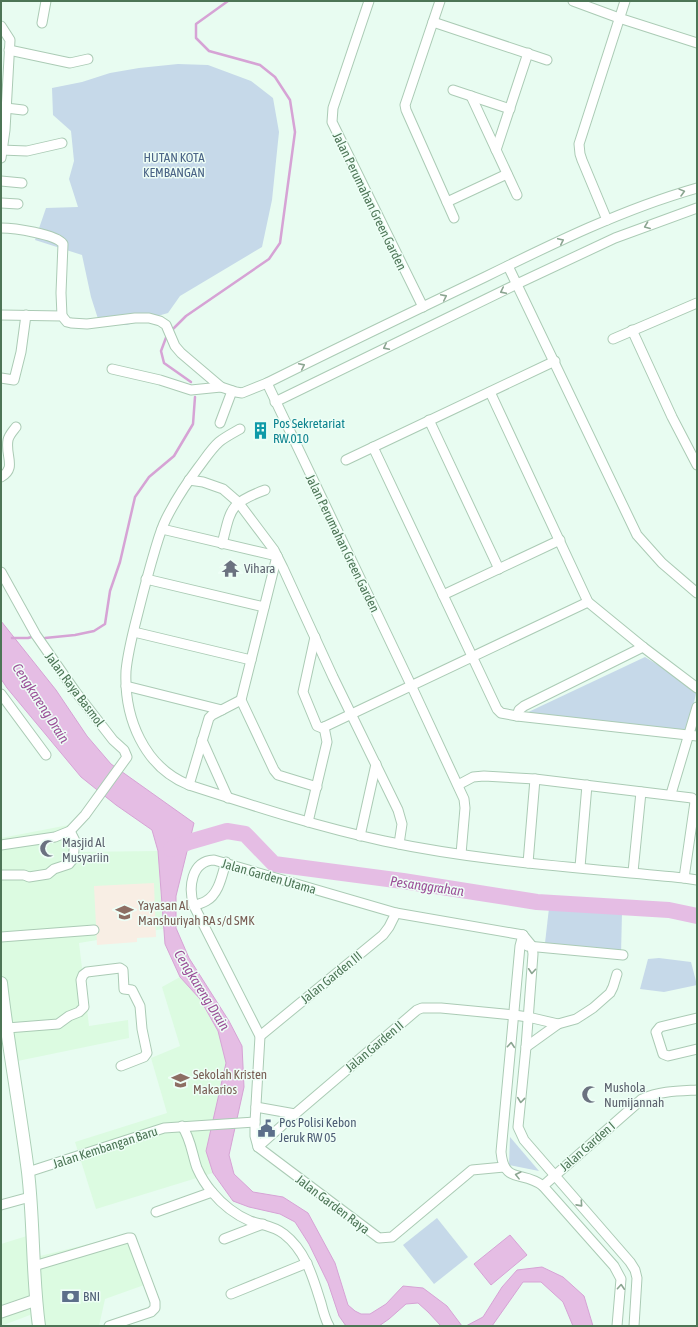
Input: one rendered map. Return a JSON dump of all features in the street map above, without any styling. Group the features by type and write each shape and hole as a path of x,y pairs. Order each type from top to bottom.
{"main road":[{"path":"1,982 7,1028 5,1053 28,1172 39,1326"}],"street":[{"path":"42,23 46,1"},
{"name":"Jalan Perumahan Green Garden","path":"370,1 333,108 332,122 423,307"},
{"path":"440,1 406,101 406,110 454,218"},
{"path":"573,1 619,18 697,43"},
{"path":"607,220 582,160 579,149 580,139 625,1"},
{"path":"433,22 547,60"},
{"path":"1,26 10,40 4,103 5,130 1,153 27,151 62,143"},
{"path":"9,50 70,63 88,59"},
{"path":"496,150 528,53"},
{"path":"453,90 510,109"},
{"path":"471,96 517,195"},
{"path":"4,103 23,110"},
{"path":"447,202 507,174"},
{"path":"1,181 22,183"},
{"path":"1,228 18,228 58,239 63,244 61,293 62,316 67,322 87,324 135,318 149,318 160,321 166,325 171,337 181,353 221,387 232,392 242,393 267,383 508,266 607,220 640,206 697,188"},
{"path":"1,203 18,204"},
{"path":"275,402 614,238 697,208"},
{"path":"508,266 637,535 652,553 697,593"},
{"path":"613,338 697,303"},
{"path":"1,315 62,316"},
{"path":"1,378 14,380 21,352 26,316"},
{"path":"632,330 672,417 697,465"},
{"path":"346,460 554,362"},
{"path":"112,369 160,380 189,390 213,389 221,387"},
{"name":"Jalan Perumahan Green Garden","path":"267,383 458,785 465,804 461,854"},
{"path":"220,423 232,392"},
{"path":"490,392 588,602 697,688"},
{"path":"429,420 499,569"},
{"path":"1,477 8,472 10,468 8,439 16,426"},
{"path":"240,428 219,442 189,480 166,519 146,579 126,669 126,686 131,717 136,733 142,746 160,767 171,776 189,785 308,822 360,836 461,854 528,863 633,872 697,880"},
{"path":"373,447 497,709 501,713 693,736"},
{"path":"189,480 214,485 223,489 238,502 277,556 401,817 402,824 399,844"},
{"path":"222,544 228,518 238,502 245,497 264,490"},
{"path":"162,529 277,556"},
{"path":"443,595 560,540"},
{"path":"277,556 241,700 278,776 317,787"},
{"name":"Jalan Raya Basmol","path":"1,572 37,637 75,691 113,740 124,750 128,757 85,815 70,831"},
{"path":"146,579 264,607"},
{"path":"315,637 302,692 317,726 322,728 588,602"},
{"path":"134,632 251,660"},
{"path":"517,716 519,710 524,706 644,647"},
{"path":"126,686 222,710"},
{"path":"1,694 46,755"},
{"path":"189,785 208,718 241,700"},
{"path":"671,794 693,736 697,707"},
{"path":"308,822 328,742 324,727"},
{"path":"202,740 228,798"},
{"path":"360,836 376,764"},
{"path":"458,785 473,777 484,776 587,785 691,797 695,802 684,878"},
{"path":"528,863 535,780"},
{"path":"580,867 587,785"},
{"path":"633,872 641,792"},
{"path":"1,845 55,837 70,831 75,840 73,859 69,864 51,870 48,874 29,877 1,875"},
{"name":"Jalan Garden Utama","path":"260,1036 194,906 190,889 194,875 200,866 205,862 211,860 226,862 396,913 523,935"},
{"path":"194,906 206,901 215,893 220,883 226,862"},
{"name":"Jalan Garden III","path":"260,1036 383,935 396,913"},
{"path":"1,937 94,930"},
{"path":"523,935 520,946 501,1152 504,1167 513,1175 536,1180 614,1266 622,1279 618,1326"},
{"path":"523,935 532,946 533,954 518,1127 524,1140 630,1262 636,1274 634,1326"},
{"path":"520,946 622,955"},
{"path":"7,1028 46,1026 61,1023 69,1016 79,1012 84,1007 81,980 83,975 87,972 120,968 123,970 124,989 132,990 140,1006 142,1029 147,1053 144,1057 121,1066"},
{"path":"526,1047 558,1024 576,1019 606,997 613,987 617,974"},
{"name":"Jalan Garden II","path":"258,1147 417,1010 422,1008 441,1008 514,1015"},
{"path":"514,1015 558,1024"},
{"path":"697,1018 660,1027 656,1032 663,1054 668,1056 697,1049"},
{"path":"258,1147 255,1136 255,1122 260,1036"},
{"name":"Jalan Garden I","path":"542,1186 632,1106 642,1099 653,1094 697,1090"},
{"path":"256,1107 295,1114"},
{"name":"Jalan Kembangan Baru","path":"28,1172 155,1130 182,1126 255,1122"},
{"path":"182,1126 189,1136 197,1168 202,1179 212,1192 238,1215 251,1221 273,1227 292,1241 307,1263 325,1325"},
{"path":"504,1127 518,1127"},
{"name":"Jalan Garden Raya","path":"258,1147 379,1238 394,1235 472,1170 504,1167"},
{"path":"156,1212 212,1192"},
{"path":"1,1205 30,1198"},
{"path":"224,1239 263,1224"},
{"path":"34,1266 131,1238 155,1302 154,1308 151,1312 109,1326"},
{"path":"599,1249 610,1239"},
{"path":"231,1294 307,1263"},
{"path":"1,1312 36,1300"}],"shaded area":[{"path":"74,824 74,852 158,851 163,929 79,943 89,1026 128,1020 129,1038 8,1063 1,1019 1,838"},
{"name":"Yayasan Al Manshuriyah RA s/d SMK","path":"154,883 156,937 137,938 137,942 97,945 94,886"},
{"path":"180,977 200,999 218,1031 226,1063 206,1151 213,1173 96,1209 75,1142 167,1113 151,1058 180,1046 162,987"},
{"path":"133,1233 147,1284 105,1299 99,1326 32,1326 30,1315 1,1326 1,1244 30,1235 32,1258"}],"green space":[{"name":"HUTAN KOTA KEMBANGAN","path":"178,64 208,65 251,81 273,98 279,132 272,200 262,247 180,296 168,313 127,325 100,325 91,297 82,255 35,240 46,208 78,207 69,179 74,161 71,131 53,115 52,88 82,82 110,73"},
{"path":"645,657 697,689 688,730 522,715"},
{"path":"549,908 622,912 621,955 545,943"},
{"path":"659,958 691,962 697,985 664,992 640,989 648,959"},
{"path":"510,1137 539,1171 509,1165"},
{"path":"437,1218 468,1257 434,1284 403,1245"}],"water":[{"name":"Cengkareng Drain","path":"1,621 56,690 87,736 111,764 194,823 176,896 176,928 189,958 229,1021 242,1046 244,1087 229,1155 234,1174 253,1192 283,1197 308,1213 335,1263 348,1305 355,1311 361,1314 370,1314 386,1304 403,1286 423,1288 447,1306 462,1326 441,1326 418,1303 406,1304 379,1326 346,1326 339,1316 328,1283 309,1244 295,1222 280,1214 249,1207 233,1201 213,1173 206,1151 226,1063 218,1031 200,999 180,977 165,944 158,851 152,830 116,805 81,777 7,688 1,679"},
{"path":"510,1235 527,1255 491,1285 474,1264"},
{"path":"542,1267 563,1277 584,1296 593,1326 573,1326 563,1302 541,1282 523,1282 492,1326 466,1326 483,1317 502,1287 517,1270"}],"waterway":[{"path":"171,331 186,316 269,259 280,243 295,132 290,100 275,77 260,65 209,51 196,38 196,24 228,1"},
{"path":"167,335 161,351 164,363 191,382"},
{"path":"42,640 45,638 75,635 94,631 105,624 110,591 120,562 135,497 149,477 174,456 193,424 195,397"},
{"path":"12,638 28,638 35,636"},
{"name":"Pesanggrahan","path":"171,849 227,831 245,834 274,864 403,881 537,902 669,910 697,916"}],"place":[{"name":"Pos Sekretariat RW.010","path":"260,430"},
{"name":"Vihara","path":"231,568"},
{"name":"Masjid Al Musyariin","path":"49,849"},
{"name":"Yayasan Al Manshuriyah RA s/d SMK","path":"125,912"},
{"name":"Sekolah Kristen Makarios","path":"180,1081"},
{"name":"Mushola Numijannah","path":"591,1094"},
{"name":"Pos Polisi Kebon Jeruk RW 05","path":"266,1129"},
{"name":"BNI","path":"70,1296"}]}
